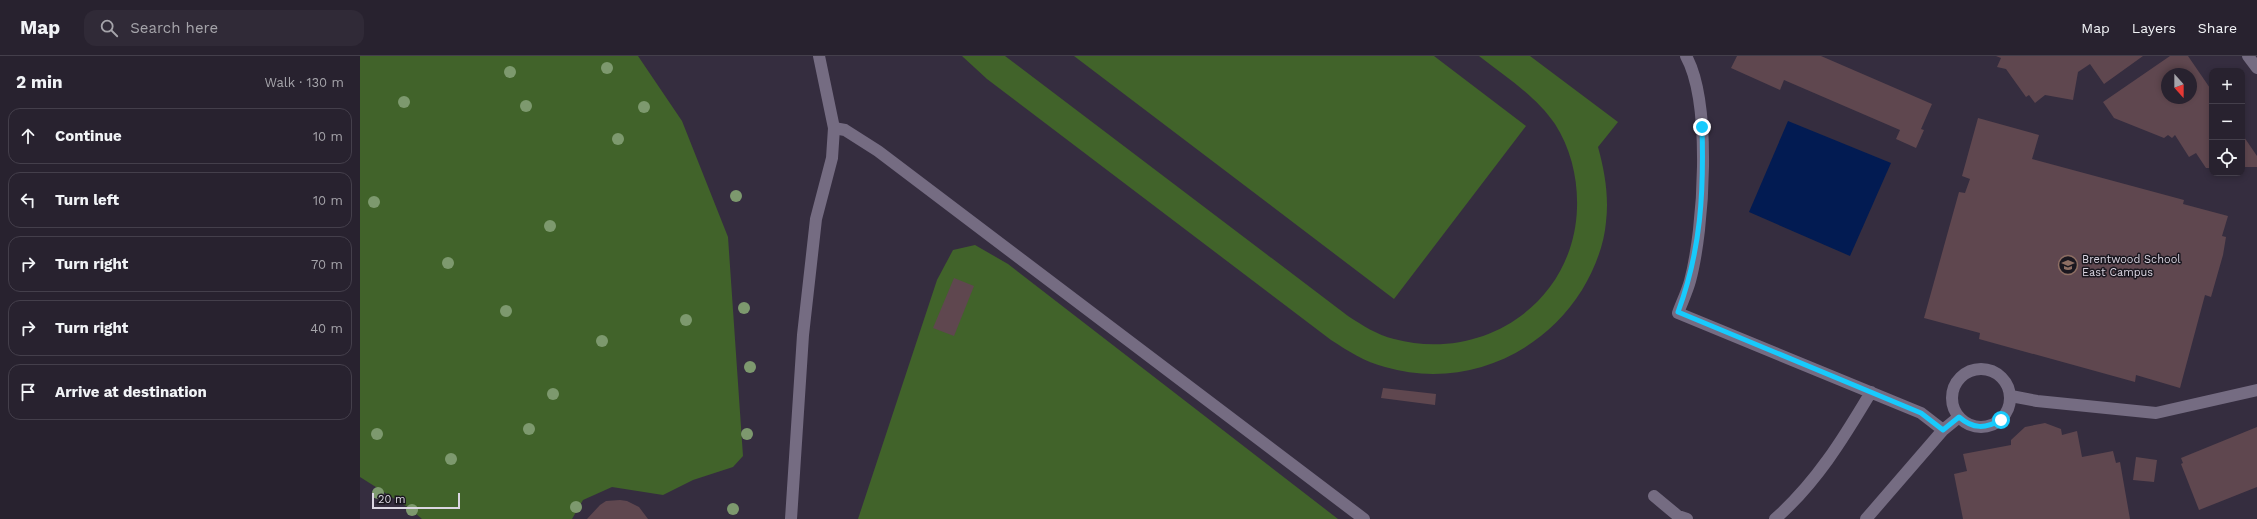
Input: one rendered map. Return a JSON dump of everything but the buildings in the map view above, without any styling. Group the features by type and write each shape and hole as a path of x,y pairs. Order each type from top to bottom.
{"street":[{"path":"791,519 804,335 816,219 832,158 834,128 819,56"},
{"path":"1686,56 1697,90 1702,127 1703,174 1701,205 1690,281 1678,312 1921,413 1943,430"},
{"path":"2248,56 2257,68"},
{"path":"834,128 845,130 878,151 1364,519"},
{"path":"1985,368 2003,377 2011,396 2007,413 2001,420 1992,425 1975,426 1959,417 1954,409 1952,398 1953,388 1966,373 1985,368"},
{"path":"2011,396 2037,401 2156,413 2257,390"},
{"path":"1775,519 1794,502 1830,459 1871,392"},
{"path":"1866,519 1943,430 1959,417"},
{"path":"1654,496 1678,516 1687,519"}],"green space":[{"path":"360,56 638,56 682,121 728,237 743,456 733,467 693,480 663,495 612,487 583,500 572,519 422,519 409,508 360,477"},
{"path":"962,56 1005,56 1348,316 1382,335 1394,339 1427,344 1460,342 1490,333 1518,318 1541,298 1560,272 1572,242 1577,208 1575,175 1561,134 1547,114 1530,96 1479,56 1530,56 1618,122 1598,147 1603,166 1607,194 1607,213 1601,249 1582,290 1565,313 1544,333 1521,350 1496,362 1470,370 1442,374 1414,373 1378,365 1357,356 1331,340 987,79"},
{"path":"1074,56 1434,56 1526,126 1394,299"},
{"path":"975,245 1008,264 1338,519 858,519 937,280 953,250"}],"water":[{"path":"1788,121 1891,163 1850,256 1749,212"}],"place":[{"name":"Brentwood School East Campus","path":"2068,265"}],"route":[{"path":"1702,127 1703,174 1697,236 1690,281 1678,312 1921,413 1943,430 1959,417 1966,423 1984,427 2001,420"}]}
